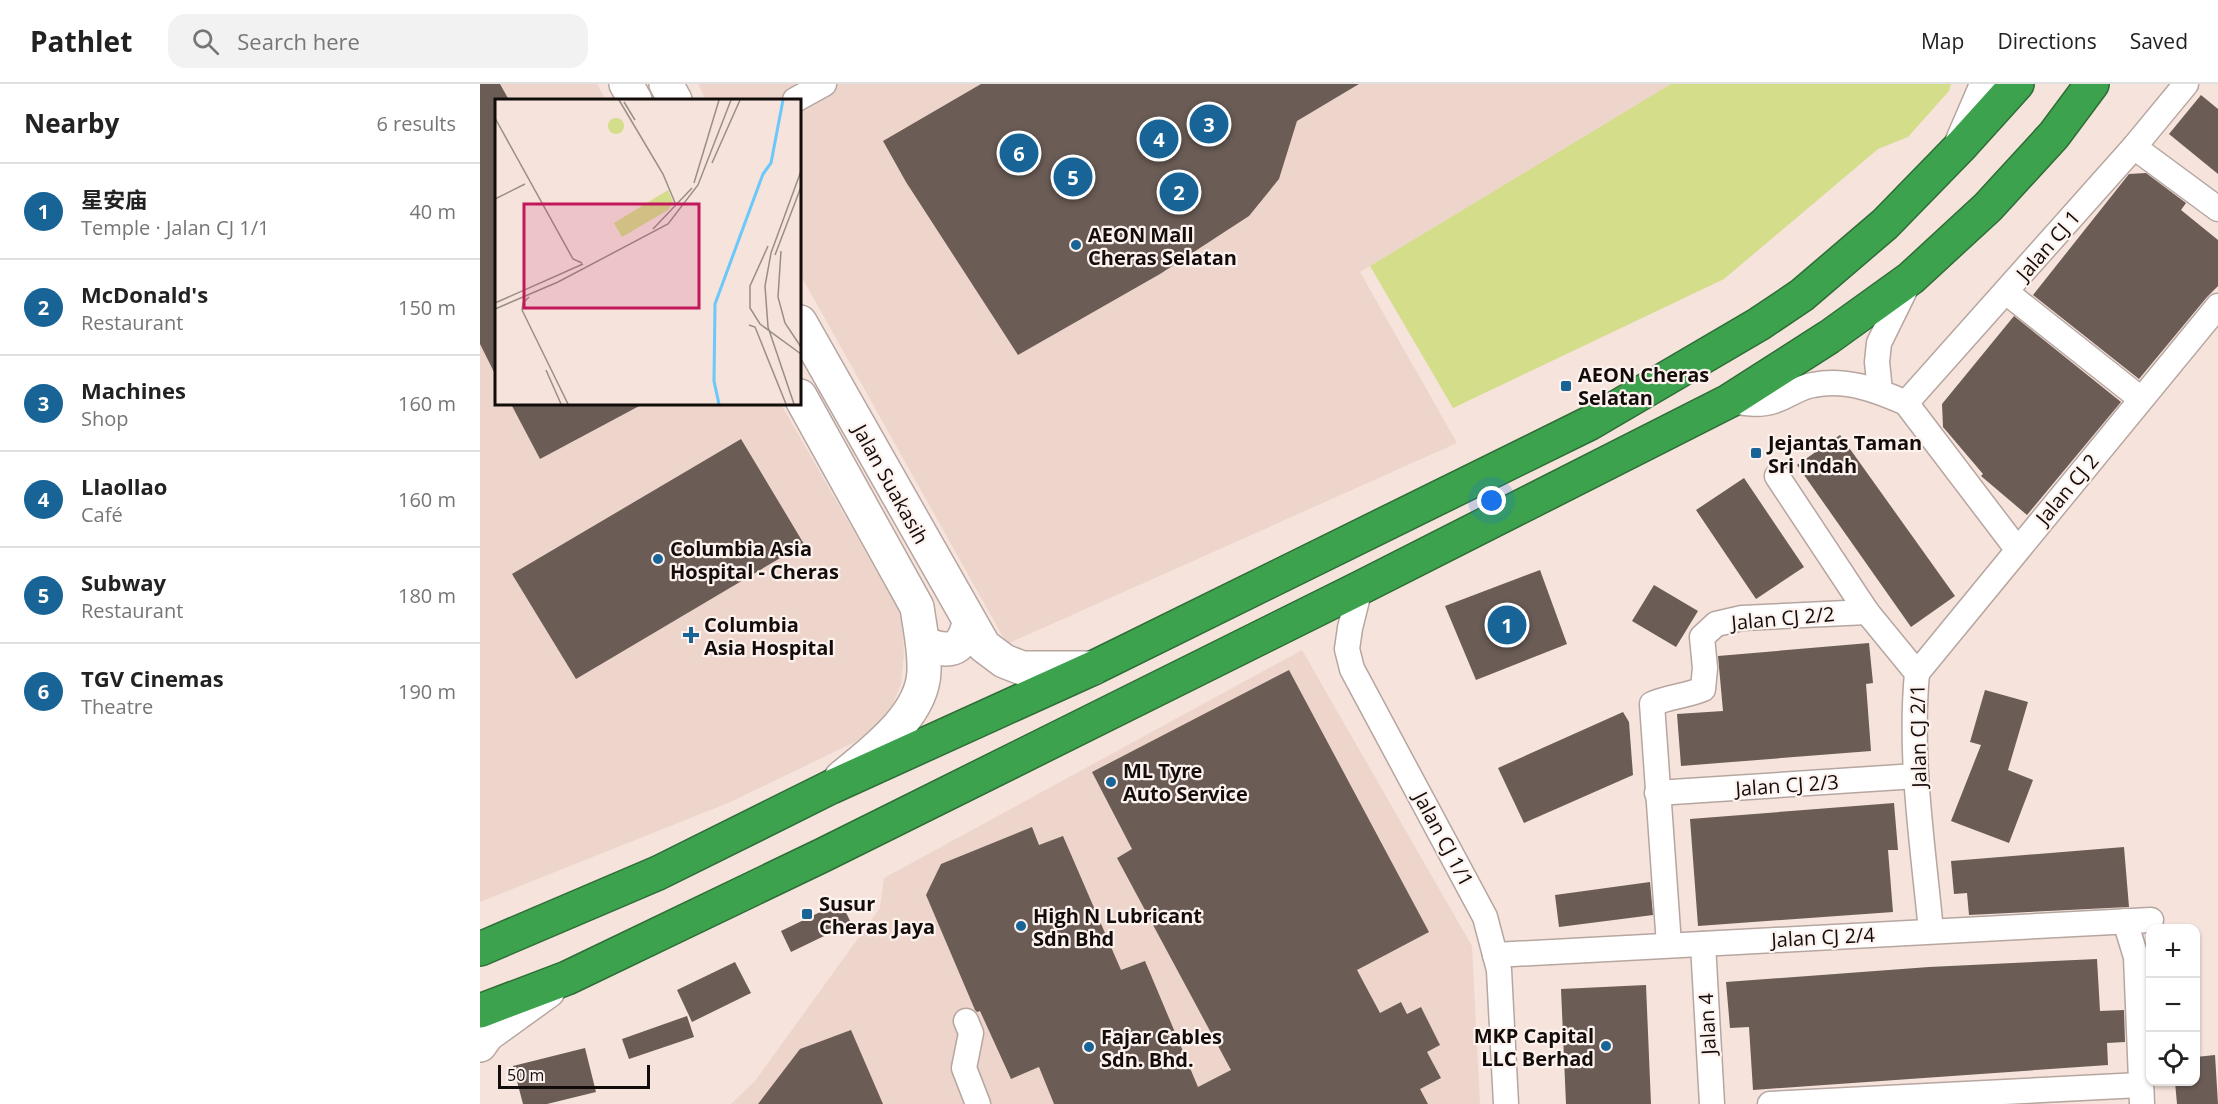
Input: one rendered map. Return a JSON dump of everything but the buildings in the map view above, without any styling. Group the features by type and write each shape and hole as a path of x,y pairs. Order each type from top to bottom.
{"highway":[{"path":"480,949 658,873 831,787 1093,668 1590,423 1760,324 1802,295 1885,224 2017,84"},
{"path":"480,1011 567,978 823,855 1360,588 1729,401 1829,337 1911,278 1988,207 2054,135 2092,84"}],"main road":[{"path":"626,84 634,99"},
{"path":"666,84 674,99"},
{"path":"1960,146 1987,84"},
{"name":"Jalan Suakasih","path":"801,324 977,635"},
{"name":"Jalan Suakasih","path":"801,398 917,607 923,643 924,674 916,705 885,741 831,787"},
{"path":"923,643 940,650 955,648 966,638 977,635 1004,661 1022,668 1093,668"},
{"path":"480,1045 487,1035 567,978"}],"street":[{"path":"797,99 824,84"},
{"name":"Jalan CJ 1","path":"1906,403 2134,147 2186,84"},
{"path":"2134,147 2218,209"},
{"path":"1880,391 1878,343 1911,278"},
{"path":"2006,292 2141,399"},
{"name":"Jalan CJ 2","path":"1917,673 2218,306"},
{"path":"1729,401 1756,404 1774,402 1810,385 1830,382 1880,391 1906,403 2017,549"},
{"name":"Jalan CJ 2/1","path":"1777,476 1867,612 1917,673 1914,707 1917,776 1931,932"},
{"name":"Jalan CJ 1/1","path":"1360,588 1347,649 1352,669 1485,917 1498,970 1506,1104"},
{"name":"Jalan CJ 2/2","path":"1657,793 1652,704 1663,699 1688,696 1703,689 1705,668 1702,636 1716,624 1742,618 1867,612"},
{"name":"Jalan CJ 2/3","path":"1657,793 1917,776"},
{"path":"1657,793 1669,945"},
{"name":"Jalan CJ 2/4","path":"1495,955 2151,920"},
{"path":"1770,1104 2141,1094 2136,957 2125,921"},
{"name":"Jalan 4","path":"1703,944 1712,1104"},
{"path":"966,1021 971,1033 964,1068 978,1104"}],"shaded area":[{"name":"Columbia Asia Hospital","path":"480,84 597,84 605,99 495,99 495,405 782,405 902,616 904,654 901,684 891,709 855,742 728,803 480,902"},
{"path":"698,84 1672,84 1360,272 1457,443 1007,644 801,276 801,99 706,99"},
{"path":"1302,650 1472,946 1480,1104 731,1104 755,1081 880,908 884,878"}],"green space":[{"path":"1671,84 1951,84 1949,91 1908,137 1878,149 1724,279 1453,408 1370,266"}],"place":[{"name":"Machines","path":"1209,124"},
{"name":"Llaollao","path":"1159,139"},
{"name":"TGV Cinemas","path":"1019,153"},
{"name":"Subway","path":"1073,177"},
{"name":"McDonald's","path":"1179,192"},
{"name":"AEON Mall Cheras Selatan","path":"1076,245"},
{"name":"AEON Cheras Selatan","path":"1566,386"},
{"name":"Jejantas Taman Sri Indah","path":"1756,453"},
{"name":"Columbia Asia Hospital - Cheras","path":"658,559"},
{"name":"星安庙","path":"1507,625"},
{"name":"Columbia Asia Hospital","path":"691,635"},
{"name":"ML Tyre Auto Service","path":"1111,782"},
{"name":"Susur Cheras Jaya","path":"807,914"},
{"name":"High N Lubricant Sdn Bhd","path":"1021,926"},
{"name":"MKP Capital LLC Berhad","path":"1606,1046"},
{"name":"Fajar Cables Sdn. Bhd.","path":"1089,1047"}]}
